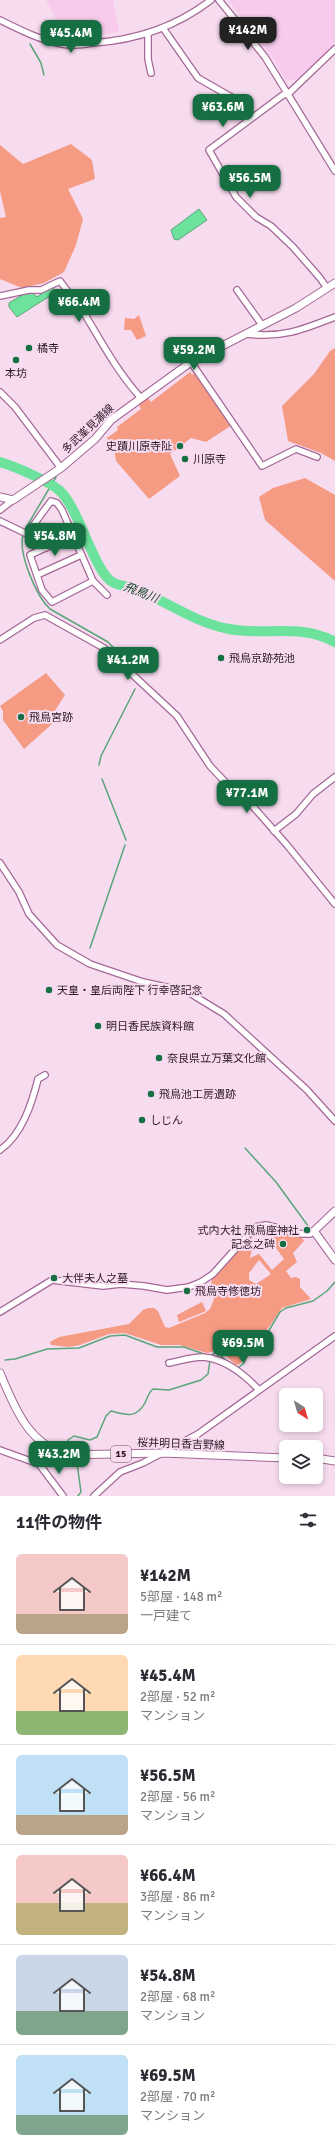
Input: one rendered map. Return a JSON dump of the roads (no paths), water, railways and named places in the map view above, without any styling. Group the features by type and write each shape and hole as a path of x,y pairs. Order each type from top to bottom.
{"main road":[{"name":"多武峯見瀬線","path":"13,500 61,468 95,439 111,420 191,362 296,308 335,283"},
{"path":"0,497 13,500"},
{"path":"335,1211 314,1231 335,1260"},
{"name":"桜井明日香吉野線","path":"0,1373 15,1408 26,1428 42,1443 54,1451 66,1455 162,1453 279,1458"},
{"path":"323,1459 335,1461"}],"street":[{"path":"0,20 24,32 70,45 107,42 148,33 162,28 183,19 210,0"},
{"path":"219,0 265,57 335,171"},
{"path":"162,28 198,78 233,98 247,120"},
{"path":"148,33 148,59 151,73"},
{"path":"327,288 292,247 271,226 256,218 236,197 209,150 247,120 283,95 288,94 335,49"},
{"path":"0,296 29,290 41,290 60,281 83,313 107,355 124,380 140,398"},
{"path":"237,290 262,325"},
{"path":"246,333 265,336 287,334 335,317"},
{"path":"191,362 262,466 296,449 317,457"},
{"path":"0,392 15,407 61,468"},
{"path":"0,510 13,500"},
{"path":"0,522 24,533 32,526 51,501 57,504 62,510 93,580 107,595"},
{"path":"32,526 36,529 46,548"},
{"path":"73,535 30,555 42,590 52,602 93,580"},
{"path":"36,575 81,555"},
{"path":"0,640 34,618 45,615 104,648 178,716 210,766 229,786 241,793 335,904"},
{"path":"274,831 296,814 313,794 335,778"},
{"path":"1,866 19,892 29,914 57,945 90,964 143,982 188,992 224,1014 307,1090 335,1121"},
{"path":"0,1150 18,1130 34,1096 38,1079 44,1075"},
{"path":"0,1312 52,1280 103,1286 121,1284 168,1290 189,1287 201,1282 213,1274 255,1227 266,1225 302,1234 310,1234 314,1231"},
{"path":"94,1496 120,1472 162,1453 198,1434 335,1336"},
{"path":"169,1363 203,1357 214,1360 242,1373 259,1390"},
{"path":"0,1450 39,1464 63,1496"}],"waterway":[{"path":"30,44 41,63 44,75"},
{"name":"飛鳥川","path":"0,462 31,474 60,491 74,512 100,568 107,578 114,583 140,590 195,618 217,626 242,631 296,631 322,636 335,642"},
{"path":"24,531 56,477"},
{"path":"23,535 23,552 29,574 45,603 50,609 108,642 131,666"},
{"path":"99,765 101,756 135,689"},
{"path":"102,779 126,840"},
{"path":"90,948 125,845"},
{"path":"245,1148 276,1182 311,1230"},
{"path":"238,1368 244,1363 252,1346 268,1332 280,1312 286,1308 313,1301 327,1291 335,1282"},
{"path":"5,1360 15,1359 47,1349 79,1348 110,1336 125,1335 157,1347 184,1347 207,1355"},
{"path":"211,1357 214,1353 218,1353 229,1363"},
{"path":"67,1446 68,1440 74,1436 90,1440 97,1437 106,1416 111,1411 126,1414 134,1414 138,1412 153,1389 169,1390 201,1380 208,1374 210,1360"},
{"path":"77,1463 81,1492 78,1496"}],"place":[{"name":"橘寺","path":"29,348"},
{"name":"本坊","path":"16,360"},
{"name":"史蹟川原寺阯","path":"180,446"},
{"name":"川原寺","path":"185,459"},
{"name":"飛鳥京跡苑池","path":"221,658"},
{"name":"飛鳥宮跡","path":"21,717"},
{"name":"天皇・皇后両陛下 行幸啓記念","path":"49,990"},
{"name":"明日香民族資料館","path":"98,1026"},
{"name":"奈良県立万葉文化館","path":"159,1058"},
{"name":"飛鳥池工房遺跡","path":"151,1094"},
{"name":"しじん","path":"142,1120"},
{"name":"式内大社 飛鳥座神社","path":"307,1230"},
{"name":"記念之碑","path":"283,1244"},
{"name":"大伴夫人之墓","path":"54,1278"},
{"name":"飛鳥寺修徳坊","path":"187,1291"}]}
